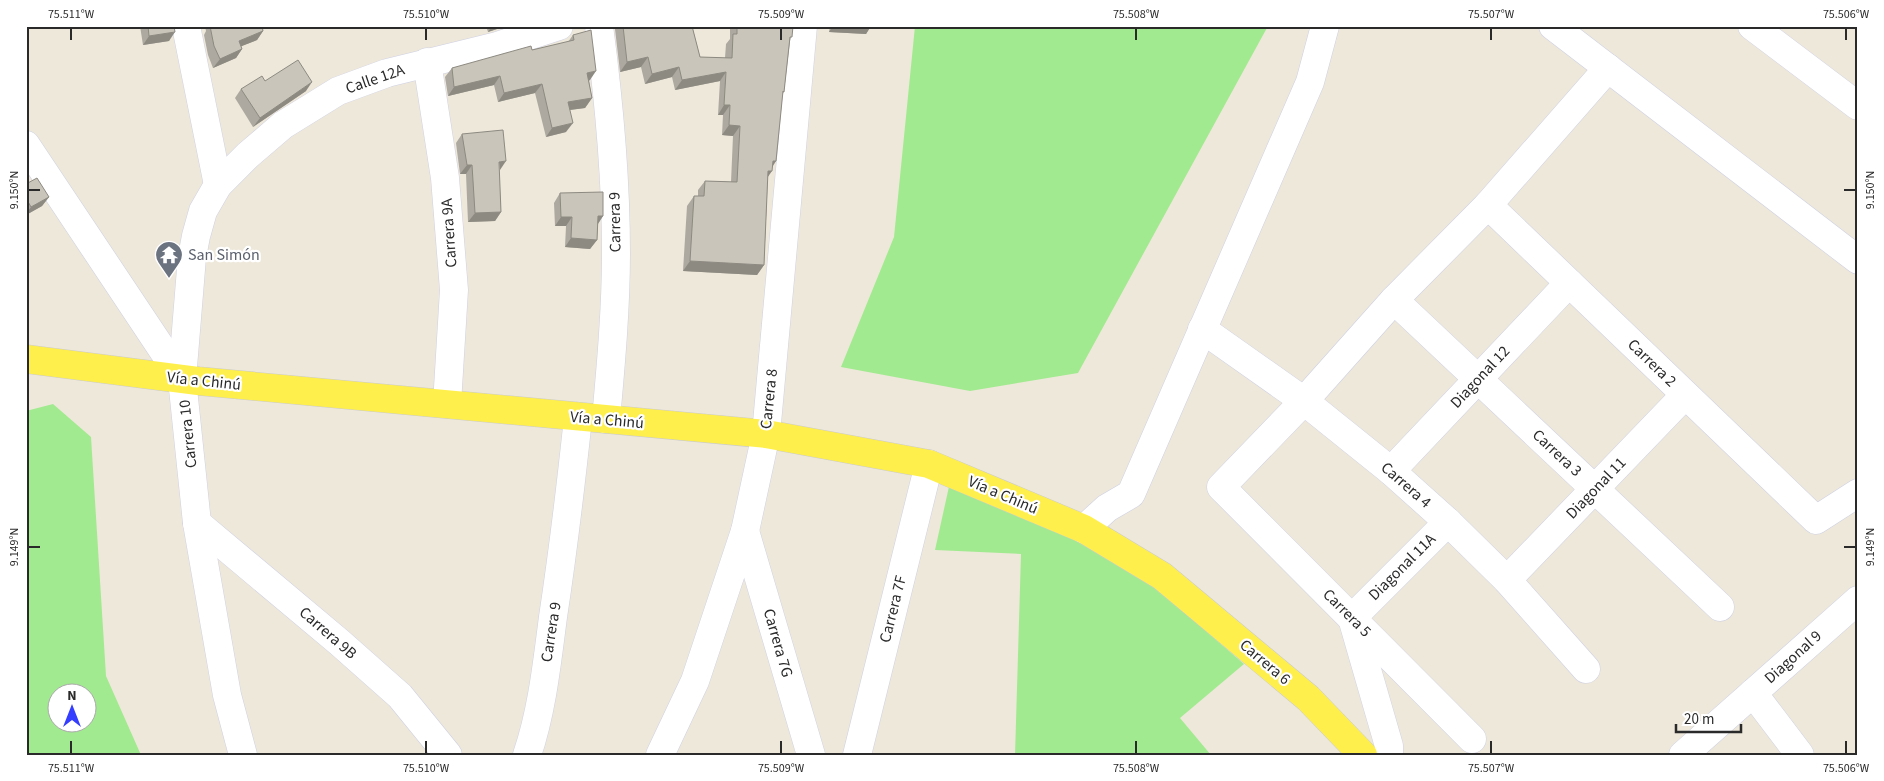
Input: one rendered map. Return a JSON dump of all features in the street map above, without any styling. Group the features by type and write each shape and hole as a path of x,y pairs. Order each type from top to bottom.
{"main road":[{"name":"Vía a Chinú","path":"26,359 182,379 578,418 766,434 929,464 1084,530 1162,576"},
{"name":"Carrera 6","path":"1162,576 1308,698 1363,755"}],"street":[{"name":"Calle 12A","path":"218,185 248,155 283,125 319,102 359,83 428,62 497,46 559,26"},
{"name":"Carrera 9","path":"599,26 608,93 614,172 616,252 614,332 606,419"},
{"name":"Carrera 8","path":"660,755 695,681 745,531 766,434 804,26"},
{"path":"1084,530 1107,508 1131,494 1310,82 1326,26"},
{"path":"1553,26 1858,260"},
{"path":"1752,26 1858,106"},
{"path":"190,28 218,185"},
{"name":"Carrera 9A","path":"428,62 445,178 454,290 447,404"},
{"path":"1304,401 1394,300 1488,205 1608,68"},
{"path":"26,145 182,379"},
{"name":"Carrera 10","path":"218,185 203,211 192,257 182,379 197,523 227,695 243,755"},
{"name":"Carrera 2","path":"1488,205 1816,520 1858,493"},
{"name":"Diagonal 12","path":"1391,470 1569,283"},
{"name":"Carrera 3","path":"1394,300 1720,607"},
{"name":"Carrera 4","path":"1202,329 1304,401 1391,470 1507,580 1586,669"},
{"name":"Diagonal 11","path":"1507,580 1686,395"},
{"name":"Carrera 5","path":"1304,401 1221,487 1472,739"},
{"name":"Carrera 9","path":"527,755 535,731 551,636 578,418"},
{"name":"Carrera 7F","path":"857,755 929,464"},
{"name":"Diagonal 11A","path":"1352,618 1448,522"},
{"name":"Carrera 9B","path":"197,523 332,635 400,696 448,755"},
{"name":"Carrera 7G","path":"745,531 811,755"},
{"name":"Diagonal 9","path":"1683,755 1857,601"},
{"path":"1352,618 1389,746 1389,755"},
{"path":"1753,693 1800,755"}],"green space":[{"path":"915,26 1268,26 1078,373 970,391 841,367 894,237"},
{"path":"53,404 91,437 106,676 141,755 26,755 26,411"},
{"path":"950,482 1085,540 1162,593 1244,664 1180,718 1211,755 1015,755 1021,554 935,550"}],"building":[{"path":"148,26 174,26 175,32 149,36"},
{"path":"210,26 262,26 263,31 239,41 242,49 220,59 214,46"},
{"path":"623,26 692,26 700,57 732,58 733,34 737,34 737,26 793,26 783,91 776,161 773,161 772,171 768,171 764,265 690,261 694,196 704,196 705,181 737,182 740,126 729,125 730,105 724,105 726,72 682,80 679,67 652,74 648,57 627,62"},
{"path":"591,30 596,71 587,73 592,98 568,102 573,123 552,128 542,84 504,93 500,76 454,87 452,68 531,46 532,50 574,40 573,35"},
{"path":"298,60 312,82 260,118 241,89 262,76 265,81"},
{"path":"503,130 506,161 499,162 501,212 475,213 472,165 467,165 462,134"},
{"path":"37,178 49,197 31,207 26,198 26,184"},
{"path":"603,192 603,216 598,216 597,240 571,238 572,217 561,217 560,193"}],"place":[{"name":"San Simón","path":"169,279"}]}
